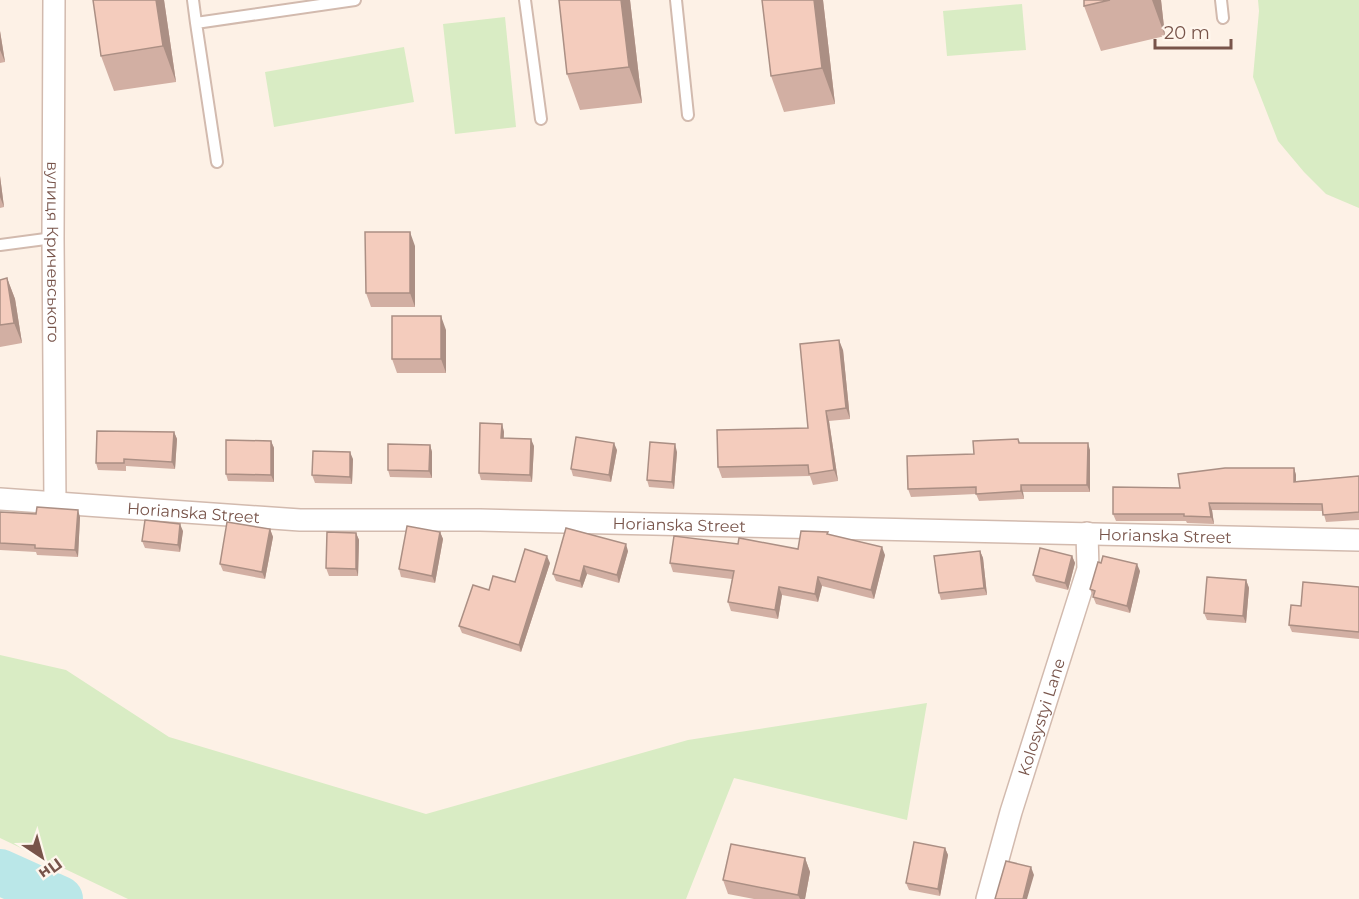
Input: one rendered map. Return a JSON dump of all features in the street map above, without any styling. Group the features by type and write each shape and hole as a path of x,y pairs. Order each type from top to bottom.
{"street":[{"name":"вулиця Кричевського","path":"54,0 55,503"},
{"name":"Horianska Street","path":"0,499 300,520 480,520 1359,540"},
{"name":"Kolosystyi Lane","path":"987,899 1011,812 1088,569 1087,533"}],"lane":[{"path":"193,0 217,162"},
{"path":"196,23 355,0"},
{"path":"525,0 541,118"},
{"path":"676,0 688,115"},
{"path":"1221,0 1223,18"},
{"path":"0,245 53,238"}],"green space":[{"path":"1258,0 1359,0 1359,208 1326,194 1278,141 1253,77"},
{"path":"1022,4 1026,50 947,56 943,11"},
{"path":"505,17 516,127 455,134 443,24"},
{"path":"404,47 414,102 274,127 265,72"},
{"path":"0,655 66,670 169,737 426,814 688,740 927,703 907,820 734,778 686,899 128,899 0,838"}],"building":[{"path":"93,0 156,0 163,46 101,56"},
{"path":"559,0 621,0 629,67 567,74"},
{"path":"762,0 814,0 822,68 771,76"},
{"path":"1084,0 1110,0 1084,6"},
{"path":"365,232 410,232 410,293 366,293"},
{"path":"7,278 14,323 0,325 0,280"},
{"path":"392,316 441,316 441,359 392,359"},
{"path":"839,340 846,408 826,411 834,470 809,474 808,465 718,467 717,430 808,428 800,344"},
{"path":"480,423 502,424 501,438 531,439 530,475 479,473"},
{"path":"97,431 174,432 172,462 124,459 124,463 96,463"},
{"path":"576,437 614,443 609,475 571,469"},
{"path":"1018,439 1019,443 1088,443 1087,485 1021,485 1021,491 976,494 976,487 908,489 907,456 974,454 973,441"},
{"path":"226,440 271,441 271,475 226,474"},
{"path":"650,442 675,444 672,482 647,480"},
{"path":"388,444 430,445 429,471 388,470"},
{"path":"313,451 350,452 350,477 312,475"},
{"path":"1225,468 1294,468 1294,482 1359,476 1359,512 1323,515 1322,504 1209,503 1211,517 1184,516 1184,514 1113,514 1113,487 1180,488 1178,474"},
{"path":"37,507 78,510 75,550 0,543 0,512 36,514"},
{"path":"145,520 180,524 178,545 142,541"},
{"path":"227,522 270,529 262,572 220,564"},
{"path":"407,526 440,532 432,576 399,569"},
{"path":"566,528 626,544 617,575 584,566 580,581 553,574"},
{"path":"801,531 828,532 827,534 882,547 871,590 818,577 815,594 779,587 775,610 728,602 734,571 670,563 674,536 738,544 739,538 798,549"},
{"path":"327,532 356,533 356,569 326,568"},
{"path":"1040,548 1072,556 1065,583 1033,575"},
{"path":"525,549 547,556 519,645 459,626 473,585 489,590 493,576 515,582"},
{"path":"980,551 984,588 939,593 934,556"},
{"path":"1103,556 1137,564 1127,606 1093,597 1095,591 1090,589 1098,562 1101,563"},
{"path":"1207,577 1246,580 1243,616 1204,613"},
{"path":"1303,582 1359,587 1359,632 1289,625 1291,605 1301,606"},
{"path":"914,842 945,848 938,889 906,883"},
{"path":"731,844 805,858 798,895 723,880"},
{"path":"1006,861 1031,867 1023,899 995,899"}],"waterway":[{"path":"0,872 60,899"}]}
